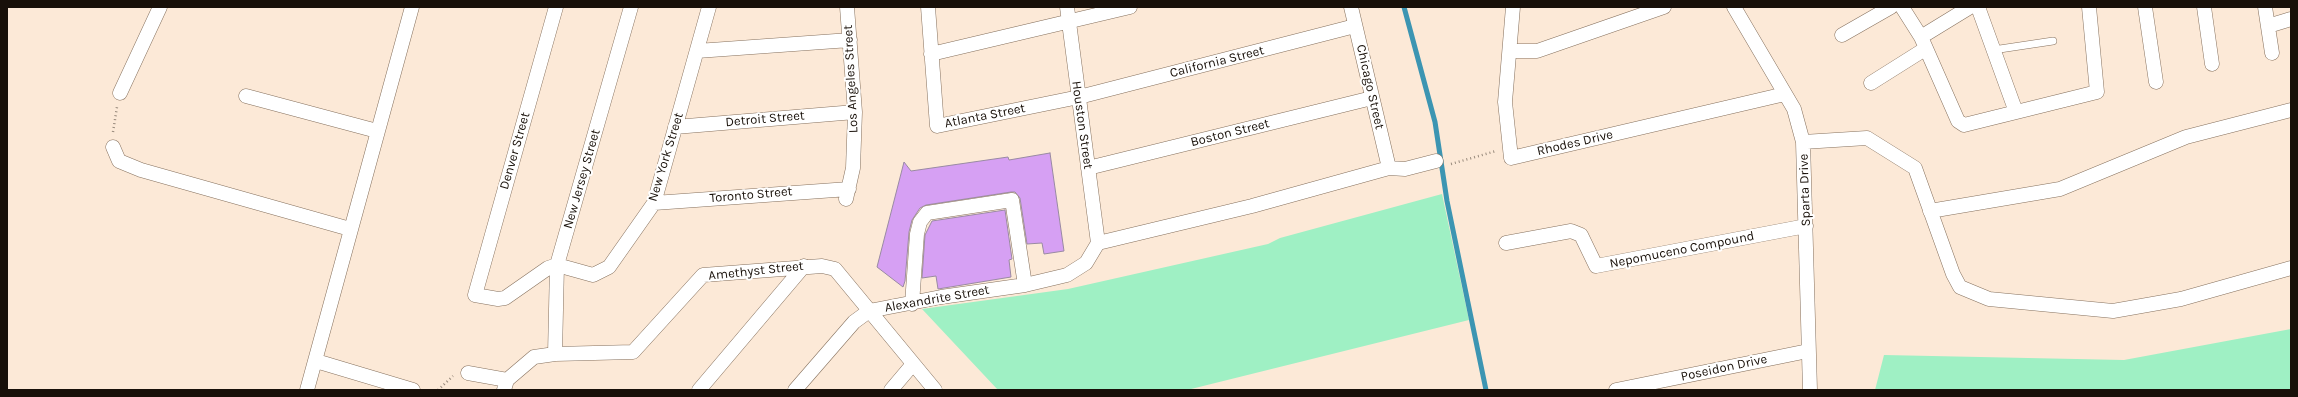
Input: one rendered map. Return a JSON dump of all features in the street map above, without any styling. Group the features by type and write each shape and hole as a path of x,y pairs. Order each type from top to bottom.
{"street":[{"path":"120,93 160,7"},
{"path":"307,390 412,7"},
{"name":"Denver Street","path":"556,7 475,295 498,299 505,298 548,268 557,265"},
{"name":"New Jersey Street","path":"555,354 557,265 631,7"},
{"name":"New York Street","path":"557,265 593,275 602,272 609,267 654,203 709,7"},
{"name":"Los Angeles Street","path":"847,7 855,112 853,168 847,194"},
{"name":"Atlanta Street","path":"928,7 937,126 1079,98"},
{"name":"Houston Street","path":"1067,7 1098,243"},
{"path":"932,54 1130,7"},
{"name":"Chicago Street","path":"1351,7 1389,168"},
{"path":"1510,148 1505,102 1513,7"},
{"path":"1510,51 1537,51 1664,7"},
{"name":"Sparta Drive","path":"1734,7 1794,109 1803,142 1810,390"},
{"path":"1842,35 1891,7"},
{"path":"1902,7 1923,43 1958,121 1964,125 2098,92 2089,7"},
{"path":"1871,83 1970,7"},
{"path":"1978,7 2016,112"},
{"path":"2145,7 2156,82"},
{"path":"2204,7 2212,64"},
{"path":"2265,7 2272,53"},
{"path":"2268,26 2291,19"},
{"name":"California Street","path":"1079,98 1356,26"},
{"path":"696,51 850,40"},
{"name":"Rhodes Drive","path":"1510,148 1511,158 1785,94"},
{"path":"246,96 377,131"},
{"name":"Boston Street","path":"1088,168 1372,98"},
{"path":"1930,211 2060,189 2186,137 2291,110"},
{"name":"Detroit Street","path":"675,127 855,112"},
{"path":"1803,142 1867,138 1915,168 1953,274 1960,287 1989,299 2112,311 2181,300 2291,268"},
{"path":"113,147 119,162 141,170 350,229"},
{"path":"1098,243 1252,206 1389,168 1405,169 1440,164"},
{"name":"Toronto Street","path":"654,203 847,194"},
{"path":"912,304 917,234 920,222 927,213 1012,200 1025,285"},
{"name":"Nepomuceno Compound","path":"1506,242 1571,231 1581,235 1596,266 1806,226"},
{"name":"Alexandrite Street","path":"795,390 854,322 869,311 1025,285 1067,275 1086,262 1098,243"},
{"path":"699,390 804,266"},
{"name":"Amethyst Street","path":"506,385 534,357 555,354 633,352 703,275 804,266 822,266 835,269 935,390"},
{"name":"Poseidon Drive","path":"1616,390 1808,351"},
{"path":"316,361 412,390"},
{"path":"891,390 914,364"},
{"path":"468,373 506,385"}],"lane":[{"path":"1993,50 2053,41"}],"path":[{"path":"113,147 113,134 120,93"},
{"path":"1440,164 1510,148"}],"green space":[{"path":"1442,194 1469,320 1187,390 998,390 922,309 1068,289 1268,244 1280,238"},
{"path":"2291,329 2291,390 1875,390 1884,355 2124,360"}],"building":[{"path":"1050,153 1064,251 1044,254 1042,243 1027,244 1020,198 1015,192 1011,192 926,205 920,208 912,220 909,232 905,281 903,287 877,267 904,162 911,171 1008,157 1009,160"},
{"path":"1005,210 1012,259 1009,260 1011,277 938,289 936,276 922,278 925,235 932,221"}],"waterway":[{"path":"1404,7 1435,122 1447,201 1486,390"}]}
